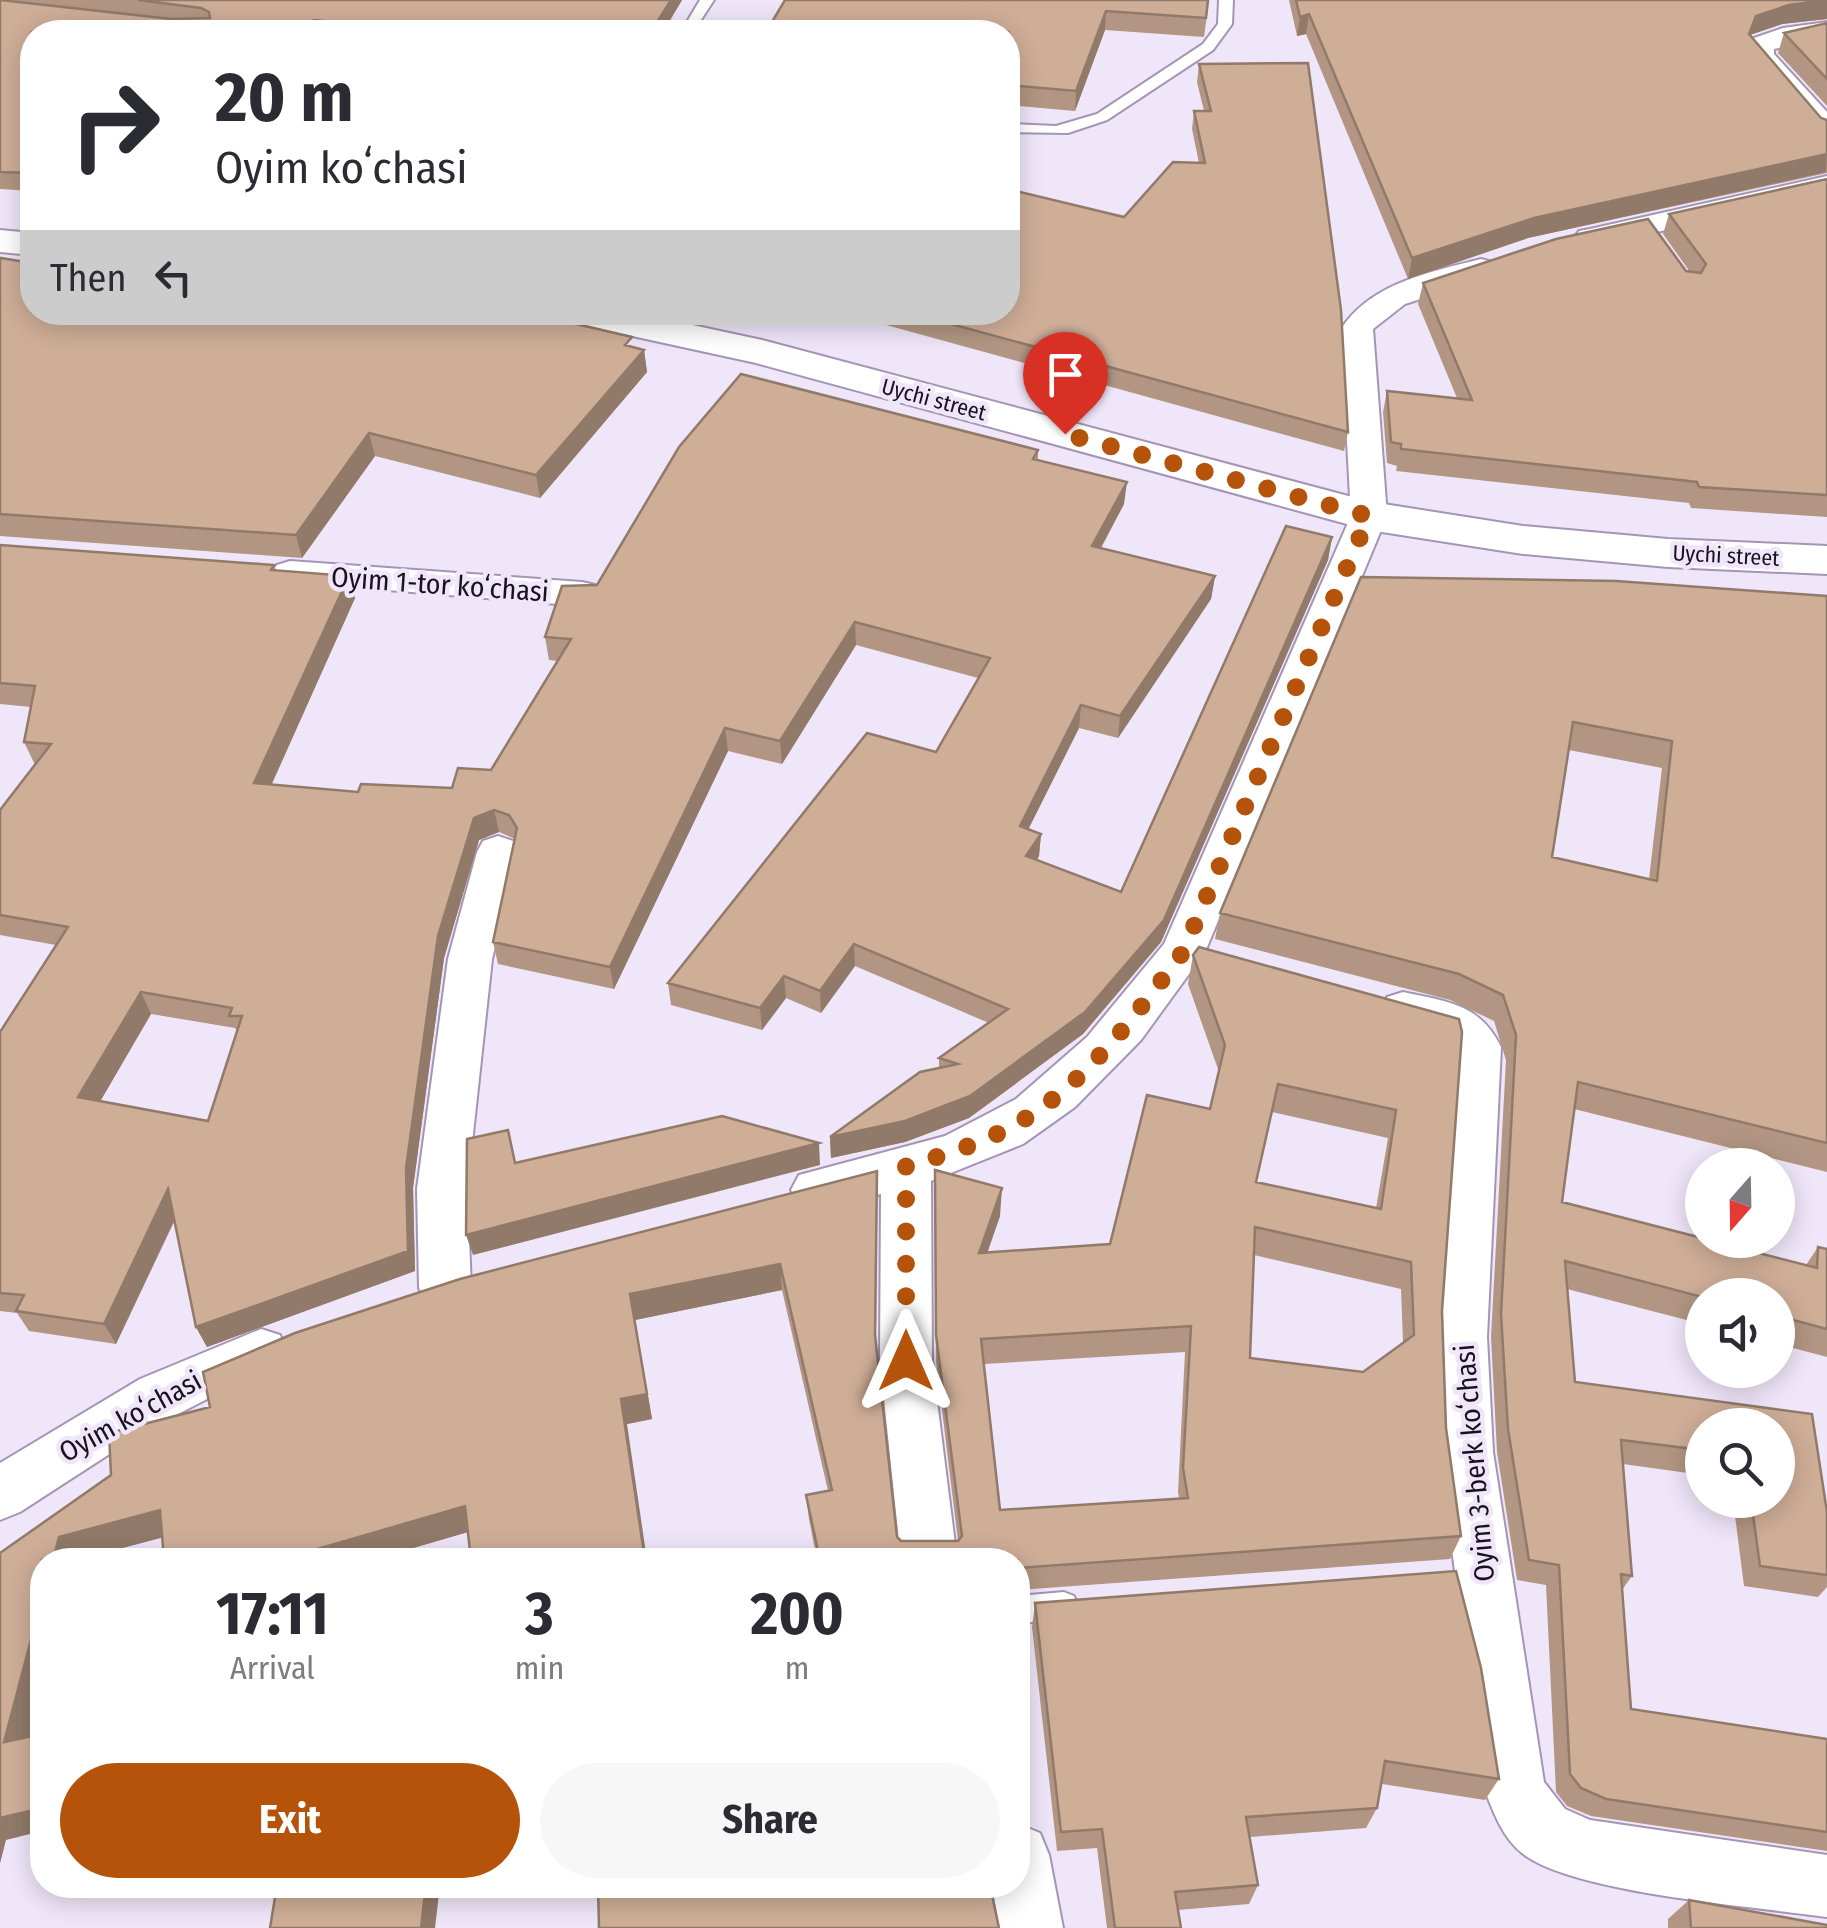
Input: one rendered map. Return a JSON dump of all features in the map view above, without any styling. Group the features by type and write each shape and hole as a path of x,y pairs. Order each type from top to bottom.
{"main road":[{"name":"Uychi street","path":"634,325 762,352 1369,516 1541,542 1668,553 1827,560"}],"street":[{"path":"1827,30 1771,39 1762,46 1760,55 1827,130"},
{"path":"1557,245 1649,233 1827,185"},
{"path":"771,1202 957,1151 1004,1131 1078,1077 1139,1010 1183,952 1369,516 1357,329 1362,317 1390,299 1502,262"},
{"name":"Oyim 1-tor koʻchasi","path":"252,570 582,594"},
{"path":"445,1288 442,1189 465,998 470,959 498,852"},
{"path":"1183,952 1240,967"},
{"name":"Oyim 3-berk koʻchasi","path":"1354,997 1449,1022 1474,1035 1478,1046 1460,1337 1473,1575 1514,1788 1526,1814 1540,1832 1566,1846 1827,1886"},
{"path":"906,1166 906,1361 928,1548"},
{"name":"Oyim koʻchasi","path":"0,1494 77,1442 162,1394 242,1358 298,1339"},
{"path":"1026,1898 1031,1928"}],"lane":[{"path":"1020,129 1063,131 1086,126 1102,117 1208,47 1225,24 1226,0"},
{"path":"1030,1609 1095,1604"}],"building":[{"path":"0,0 171,19 210,18 209,12 201,8 138,0 671,0 658,20 20,20 20,173 0,172"},
{"path":"785,0 1208,0 1206,18 1106,11 1076,91 1020,86 1020,20 773,20"},
{"path":"1296,0 1827,0 1789,5 1756,16 1749,34 1821,118 1827,120 1827,154 1534,218 1412,258 1309,14 1300,17"},
{"path":"1827,23 1827,79 1784,33"},
{"path":"1308,63 1341,310 1348,432 955,325 1020,325 1020,192 1124,217 1173,162 1205,163 1194,111 1211,111 1199,64"},
{"path":"1827,179 1827,495 1699,487 1697,482 1401,449 1401,444 1391,442 1387,391 1472,400 1423,283 1556,239 1648,219 1686,271 1701,273 1706,264 1669,214"},
{"path":"0,260 20,261 20,325 581,325 632,337 625,345 644,350 536,475 369,433 296,535 0,514"},
{"path":"741,374 1038,450 1033,459 1127,482 1092,546 1215,576 1120,716 1081,705 1020,826 1041,834 1026,856 1121,892 1286,526 1332,537 1164,920 1085,1012 970,1096 905,1121 830,1137 920,1072 958,1064 939,1058 1008,1009 854,944 820,991 784,976 760,1008 668,983 867,733 936,752 990,658 855,622 780,741 725,728 610,967 493,942 517,828 509,815 494,810 474,818 438,936 406,1168 408,1251 196,1327 168,1189 104,1324 16,1311 24,1295 0,1293 0,1032 68,927 0,915 0,810 51,744 24,742 35,686 0,683 0,545 274,565 271,570 349,576 254,783 358,792 361,784 452,788 458,768 491,770 571,639 545,637 562,586 597,585 679,447","holes":["141,992 232,1008 229,1016 242,1016 208,1121 78,1097"]},
{"path":"1361,577 1616,581 1827,596 1827,1143 1578,1082 1562,1202 1685,1234 1685,1258 1778,1258 1817,1268 1818,1247 1827,1249 1827,1329 1795,1321 1795,1278 1685,1278 1685,1293 1565,1261 1575,1382 1768,1408 1685,1408 1685,1448 1621,1440 1632,1576 1621,1574 1631,1709 1827,1739 1827,1832 1606,1799 1581,1788 1570,1774 1559,1565 1529,1560 1508,1429 1501,1314 1516,1035 1503,995 1459,974 1220,913","holes":["1573,722 1672,741 1657,881 1552,857"]},
{"path":"1199,947 1459,1019 1462,1032 1442,1311 1446,1428 1461,1536 1030,1567 1030,1548 817,1548 806,1495 832,1490 780,1264 630,1294 647,1394 621,1399 643,1548 470,1548 465,1506 321,1548 163,1548 160,1510 59,1537 56,1548 30,1548 30,1643 4,1742 30,1737 30,1811 0,1818 0,1553 111,1475 109,1433 210,1407 203,1372 295,1333 460,1279 877,1171 875,1335 897,1537 901,1541 958,1541 962,1536 936,1335 935,1170 1002,1188 979,1253 1110,1244 1147,1095 1210,1109 1225,1045 1193,955","holes":["1278,1084 1396,1110 1381,1209 1256,1182","1255,1227 1411,1262 1414,1335 1363,1372 1250,1358","1191,1326 1183,1468 1188,1498 1000,1510 981,1339"]},
{"path":"722,1116 819,1143 466,1235 467,1139 508,1130 515,1163"},
{"path":"1795,1412 1812,1414 1827,1512 1827,1575 1760,1566 1753,1518 1795,1518"},
{"path":"1456,1571 1481,1668 1499,1779 1385,1761 1377,1808 1246,1817 1258,1885 1175,1892 1181,1928 1115,1928 1102,1829 1061,1832 1035,1603"},
{"path":"275,1898 424,1898 421,1928 270,1928"},
{"path":"598,1898 993,1898 999,1928 599,1928"},
{"path":"1689,1900 1827,1925 1827,1928 1691,1928"}],"route":[{"path":"906,1361 906,1166 957,1151 1004,1131 1043,1106 1078,1077 1139,1010 1183,952 1369,516 1065,434"}]}
